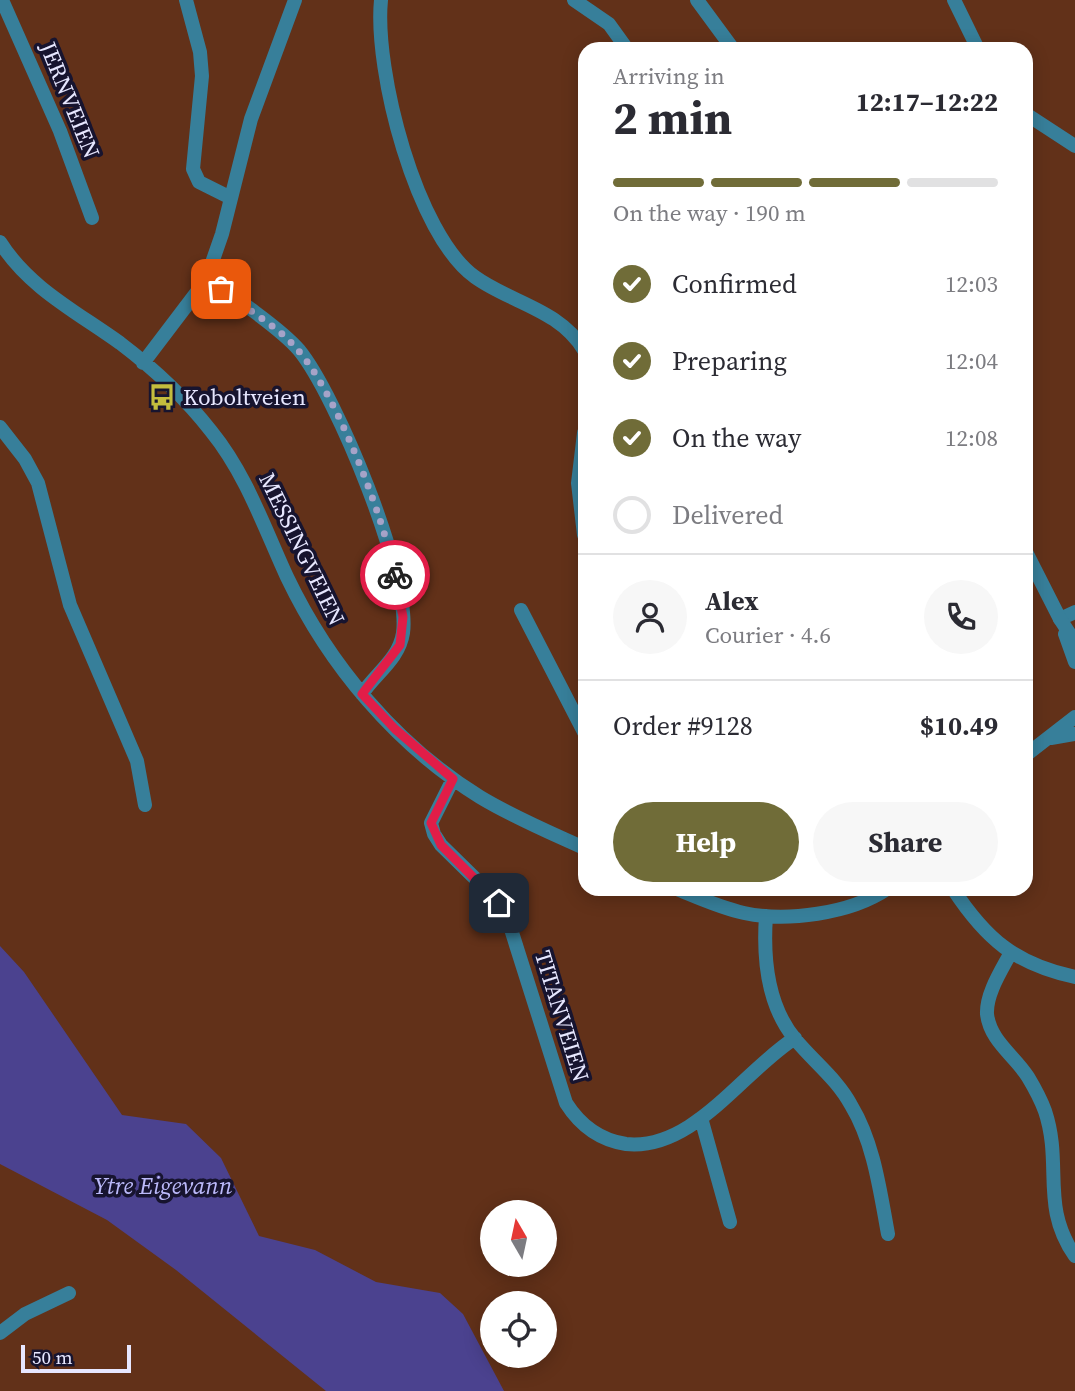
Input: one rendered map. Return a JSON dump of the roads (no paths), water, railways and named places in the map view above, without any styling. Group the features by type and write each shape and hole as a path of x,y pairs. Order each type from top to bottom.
{"street":[{"name":"JERNVEIEN","path":"2,0 60,131 92,218"},
{"path":"186,0 198,41 202,76 193,169 198,182 230,198"},
{"path":"143,363 206,280 251,119 295,0"},
{"path":"381,0 380,34 397,122 418,197 435,230 471,274 505,295 550,315 578,341"},
{"path":"574,0 609,24 622,42"},
{"path":"697,0 728,42"},
{"path":"954,0 975,42"},
{"path":"1033,119 1075,146"},
{"name":"MESSINGVEIEN","path":"0,242 33,283 143,363 185,402 234,463 287,577 321,640 362,694 395,729 453,779 497,806 578,845"},
{"path":"206,280 268,323 298,349 319,380 354,453 389,549 403,617 400,645 362,694"},
{"path":"0,427 25,459 37,483 70,605 137,761 145,805"},
{"path":"1033,566 1075,642"},
{"path":"521,610 578,720"},
{"path":"1060,619 1075,612"},
{"path":"1060,619 1075,662"},
{"path":"1033,750 1075,717"},
{"path":"1051,738 1075,734"},
{"name":"TITANVEIEN","path":"453,779 431,823 434,834 441,845 491,894 510,926 559,1085 574,1116 598,1136 633,1144 662,1141 678,1134 701,1118 741,1081 795,1038"},
{"path":"710,896 766,916 843,907 870,896"},
{"path":"958,896 979,926 1010,954 1035,966 1075,977"},
{"path":"766,916 764,943 768,981 795,1038 839,1086 859,1119 877,1177 888,1234"},
{"path":"1010,954 989,999 987,1014 992,1032 1028,1076 1044,1109 1053,1147 1056,1219 1061,1236 1075,1256"},
{"path":"701,1118 730,1222"},
{"path":"0,1333 25,1314 69,1293"}],"water":[{"name":"Ytre Eigevann","path":"0,946 24,972 122,1115 186,1124 221,1158 259,1236 315,1250 376,1282 440,1293 463,1314 480,1346 480,1368 492,1368 504,1391 326,1391 176,1270 107,1220 0,1164"}],"place":[{"name":"Koboltveien","path":"162,397"}]}
